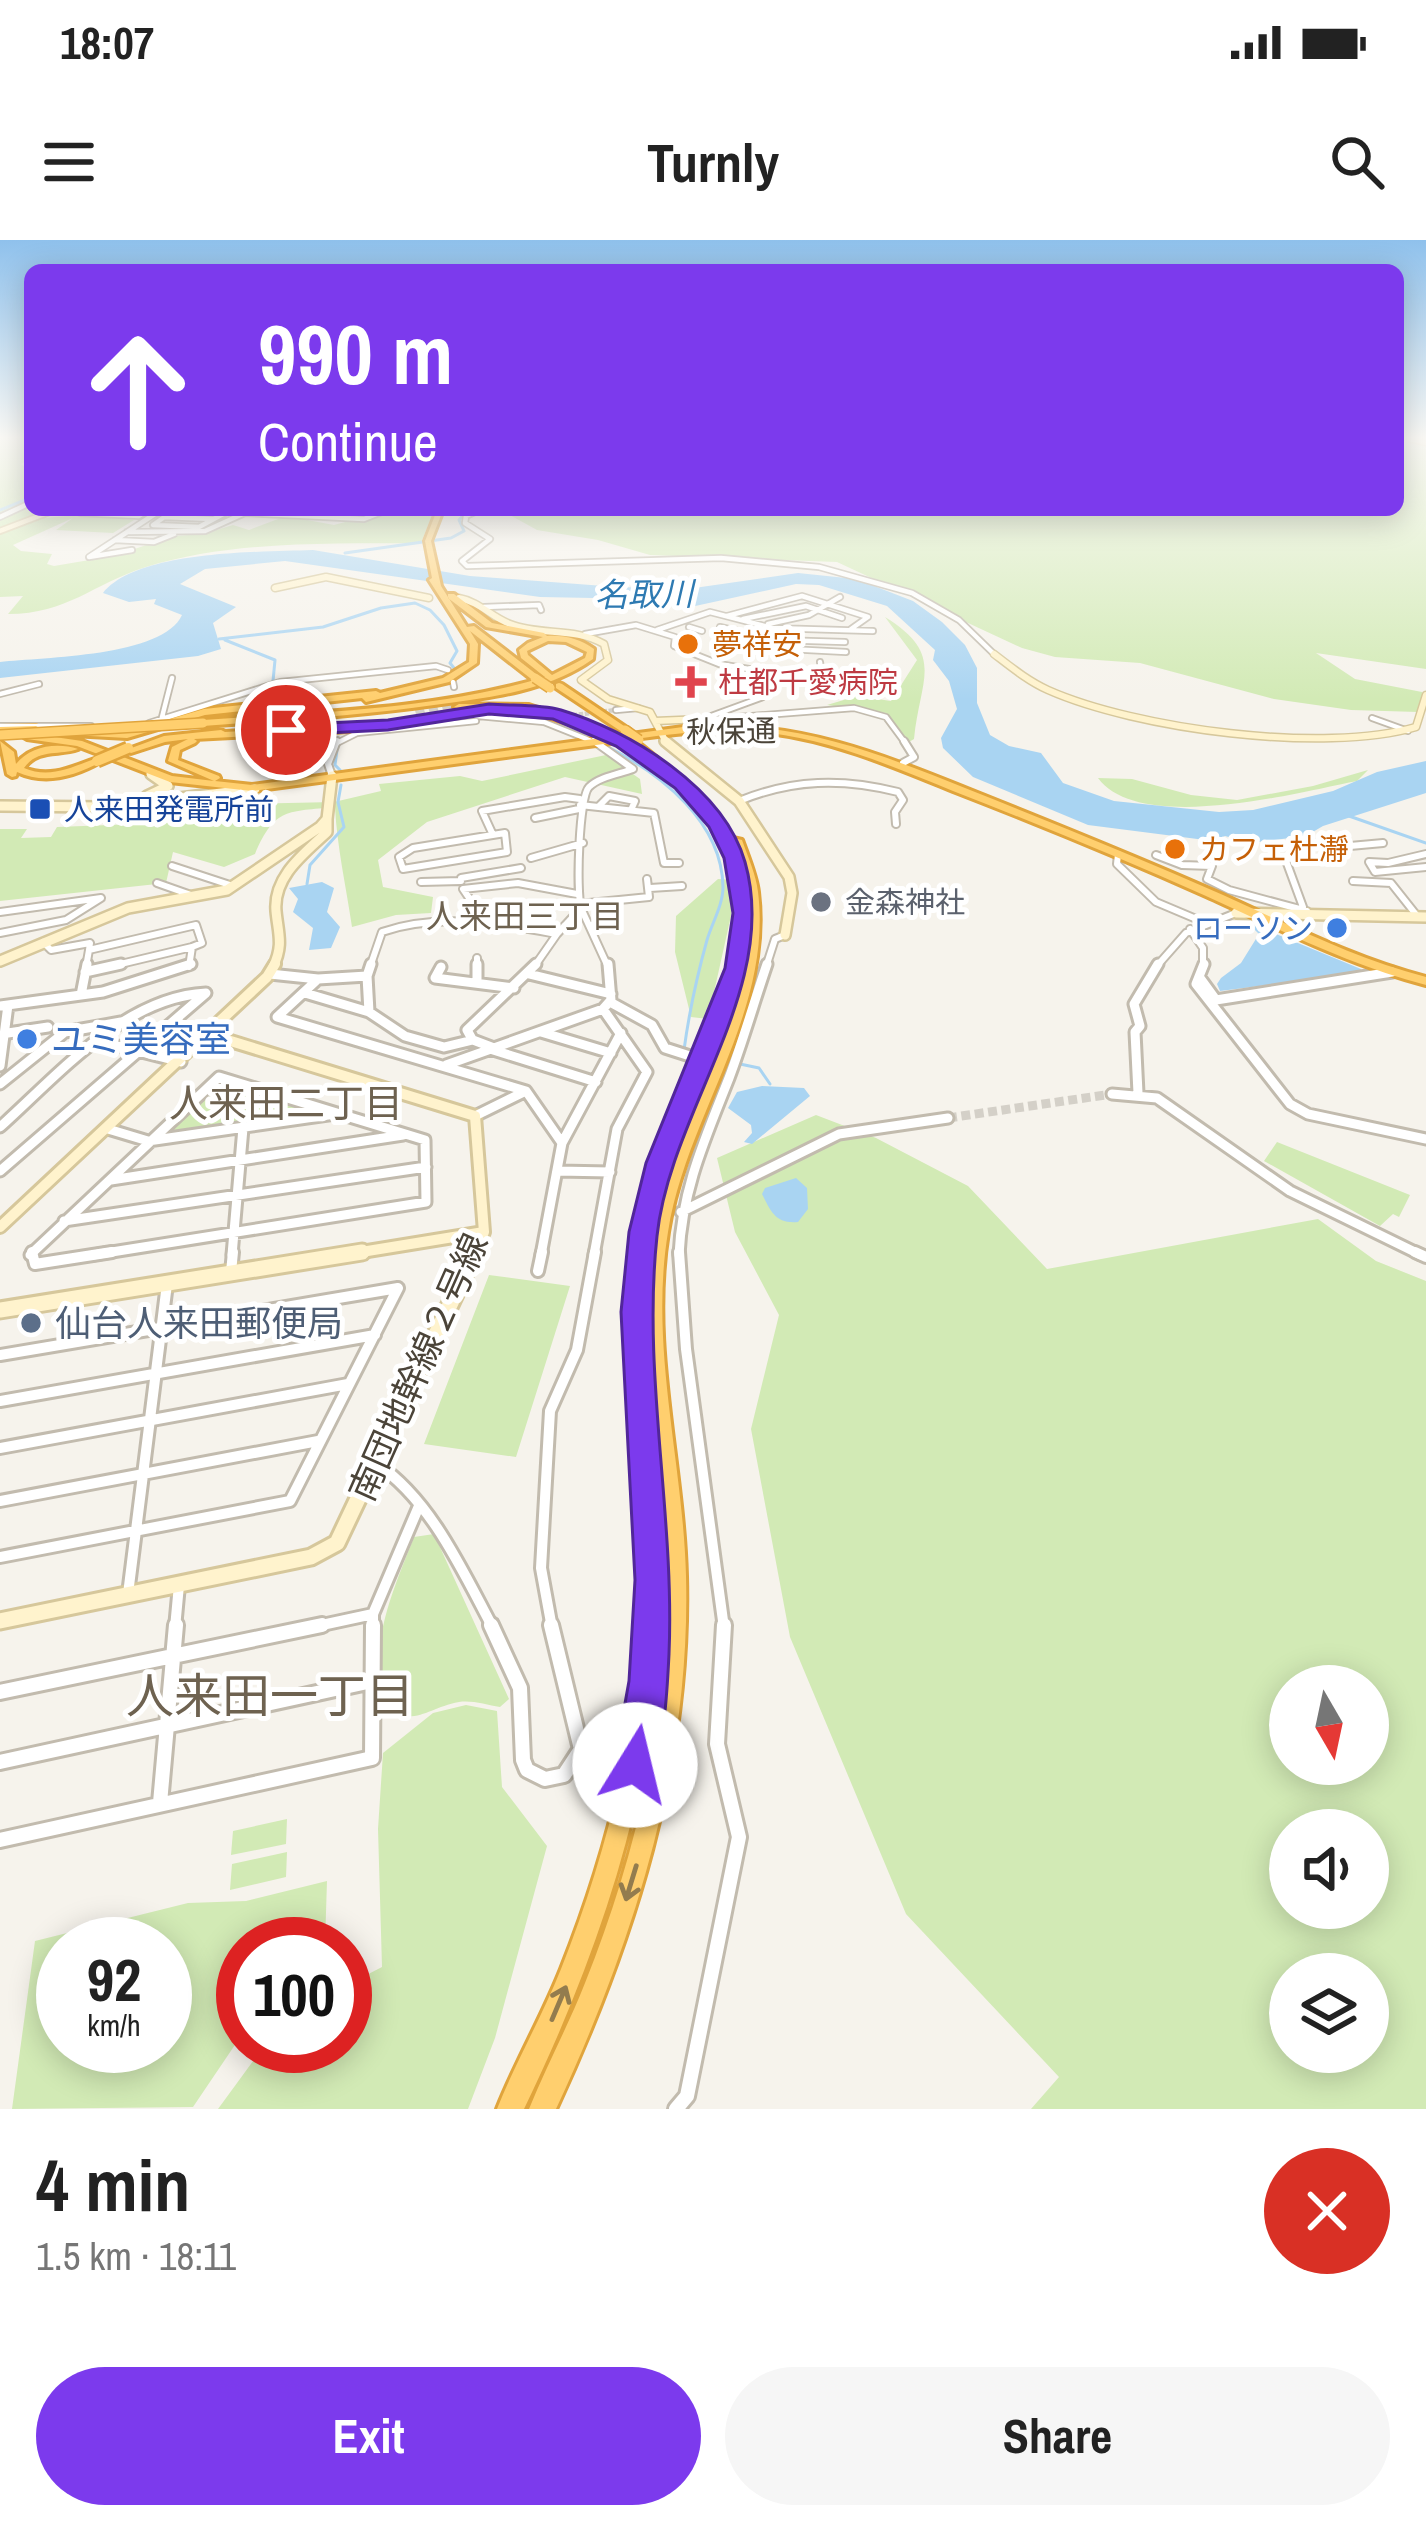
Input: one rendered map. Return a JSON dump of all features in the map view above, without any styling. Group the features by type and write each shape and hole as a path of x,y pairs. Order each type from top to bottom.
{"highway":[{"path":"130,749 204,728 435,684 473,662 476,652 442,591 432,540 438,525"},
{"path":"432,540 442,591 488,635 691,782 728,824 751,876 756,930 744,988 675,1166 655,1268 656,1360 676,1578 663,1747 636,1868 612,1942 542,2109"},
{"path":"442,591 489,626 574,638 597,650 596,658 580,671 452,704"},
{"path":"307,701 451,674 471,659 467,635"},
{"path":"66,734 204,728 524,687 578,668 590,659 591,651 567,639 532,642 524,656 542,676"},
{"path":"510,2109 560,2003 611,1863 633,1775 648,1681 652,1529 637,1312 643,1232 659,1163 723,1010 744,931 743,895 734,858 718,826 681,784 557,686"},
{"path":"409,694 455,695 524,687"},
{"path":"308,779 222,779 186,770 172,761 179,747 204,728 511,691"},
{"path":"0,734 120,736 196,714 376,694"},
{"path":"0,734 9,752 10,772 22,779 58,777 207,716 267,705"},
{"path":"0,734 204,728 478,706 548,715 623,736"},
{"path":"204,728 226,734 336,728 489,709 548,715"},
{"path":"316,729 416,714"},
{"name":"秋保通","path":"0,734 69,740 191,784 280,786 658,728 724,722 778,724 821,733 1075,830 1247,912 1426,978"},
{"name":"秋保通","path":"658,728 752,726 812,734 1118,854 1327,949 1392,972 1426,978"},
{"path":"204,728 244,733"},
{"path":"226,734 336,728"},
{"name":"秋保通","path":"0,734 75,737 162,772 205,781 333,780"},
{"path":"99,762 48,776 28,776 18,767 34,753 68,748 145,771"}],"street":[{"path":"103,548 132,550 89,557 135,525"},
{"path":"157,525 203,525"},
{"path":"127,532 174,534 229,525"},
{"path":"468,525 490,539 462,561 467,566 713,558 872,580 953,615 1037,686 1124,713 1312,740 1388,737 1416,727 1426,699"},
{"path":"158,534 170,526"},
{"path":"115,540 154,542 174,534"},
{"path":"274,588 326,577 442,591 475,599 513,625 585,634 637,625 675,637 674,646 710,662 761,670"},
{"path":"727,616 802,596 868,617 847,631"},
{"path":"762,625 809,615 840,597"},
{"path":"484,607 539,605 541,610"},
{"path":"738,620 806,606 842,618"},
{"path":"657,630 705,612 778,629 872,631"},
{"path":"809,615 811,629"},
{"path":"689,627 701,631"},
{"path":"720,627 776,640 845,641"},
{"path":"703,719 763,698 761,659 776,640 778,629"},
{"path":"585,634 604,644 609,656 582,677 583,682 608,699 650,712 692,768 739,801 789,877 791,893 785,935 775,940 691,1168 681,1212 678,1271 686,1349 725,1610 717,1744 739,1837 687,2096 676,2109"},
{"path":"770,649 846,652"},
{"path":"0,734 160,722 280,682 436,666 448,670"},
{"path":"160,722 172,678"},
{"path":"0,694 39,684"},
{"path":"616,710 638,708"},
{"path":"658,728 703,719 829,708 867,710 889,721 914,758 903,763"},
{"path":"467,715 530,720 589,742 633,769 592,783 580,804 579,902 529,974 467,1030 467,1037 492,1048 596,1082"},
{"path":"0,1227 211,1035 270,974 285,936 278,892 301,853 327,832 333,780 328,764 333,744 357,733 548,715"},
{"path":"1372,718 1408,731"},
{"path":"105,806 167,788 166,782 145,771"},
{"path":"739,801 777,784 833,779 898,792 903,800 895,812 896,824"},
{"path":"0,806 105,806 161,796 205,781"},
{"path":"91,807 280,786"},
{"path":"556,787 563,787 566,797"},
{"path":"494,835 482,811 514,810 566,797 580,804 654,812 664,863 679,862"},
{"path":"536,818 580,804"},
{"path":"0,961 128,908 233,886 327,819"},
{"path":"434,827 438,844"},
{"path":"505,833 507,852 404,873 400,854 438,844 505,833"},
{"path":"531,858 583,843"},
{"path":"662,845 675,843"},
{"path":"1305,909 1285,858 1316,861 1339,847 1383,843"},
{"path":"1118,854 1117,864 1149,897 1201,921"},
{"path":"1426,854 1388,863 1369,862 1375,872 1426,866"},
{"path":"1156,855 1182,865 1212,866 1207,879 1229,890 1305,909"},
{"path":"172,866 233,886"},
{"path":"461,881 521,868"},
{"path":"1414,870 1426,878"},
{"path":"461,881 480,914 473,925"},
{"path":"1353,881 1390,883 1422,917"},
{"path":"421,882 518,883 579,902 649,897 649,883 682,886"},
{"path":"157,883 195,897"},
{"path":"0,912 100,898 66,920 0,933"},
{"path":"376,1464 389,1468 456,1562 520,1690 523,1761 535,1776 564,1775 578,1759 580,1740 564,1693 541,1568 550,1412 577,1350 617,1129 647,1072 621,1033 608,1002 608,957 579,902"},
{"path":"1138,1093 1135,1031 1140,1026 1134,1004 1165,949 1201,921 1247,912 1305,909 1422,917"},
{"path":"369,1012 367,976 382,932 389,928 412,921 496,923 556,934"},
{"path":"592,925 614,922"},
{"path":"85,972 202,943 196,925 89,950"},
{"path":"1190,929 1203,949 1196,984 1290,1104 1309,1114 1426,1139"},
{"path":"43,942 51,950 90,943 81,995"},
{"path":"0,1066 8,1033 4,1006 81,995 190,966 192,946"},
{"path":"477,958 477,981"},
{"path":"441,967 435,978 514,988"},
{"path":"1200,978 1216,1000 1392,972"},
{"path":"270,974 318,980 367,976"},
{"path":"529,974 608,1002 652,1025 665,1048 693,1057"},
{"path":"318,980 278,1018 526,1090 562,1143"},
{"path":"0,1127 141,1010 192,990 206,993 0,1171"},
{"path":"305,993 369,1012 411,1038 444,1047 473,1040"},
{"path":"446,1065 608,1002"},
{"path":"0,1084 65,1032 126,1022"},
{"path":"8,1033 48,1027"},
{"path":"538,1031 610,1053"},
{"path":"538,1271 562,1143 621,1033"},
{"path":"211,1035 475,1116 526,1090"},
{"path":"400,1052 411,1038"},
{"path":"103,1042 182,1062"},
{"path":"219,1077 340,1113 425,1140 426,1202 35,1264 30,1254 219,1077"},
{"path":"1112,1094 1156,1098 1317,1206 1426,1257"},
{"path":"107,1129 148,1141 340,1113"},
{"name":"南団地幹線２号線","path":"0,1621 326,1552 342,1535 484,1232 475,1116"},
{"path":"681,1212 838,1134 947,1118"},
{"path":"232,1272 243,1128"},
{"path":"110,1180 409,1135"},
{"path":"64,1222 426,1167"},
{"path":"558,1171 610,1172"},
{"path":"0,1310 484,1232"},
{"path":"128,1594 167,1283"},
{"path":"0,1355 398,1288 290,1501 0,1557"},
{"path":"0,1401 375,1335"},
{"path":"0,1448 348,1384"},
{"path":"0,1501 318,1441"},
{"path":"0,1840 373,1758 373,1614 419,1506"},
{"path":"160,1803 179,1585"},
{"path":"0,1692 373,1614"},
{"path":"0,1762 372,1681"}],"green space":[{"path":"0,525 57,525 13,545 21,551 52,554 47,564 54,566 232,525 249,530 262,525 428,525 421,543 282,545 179,558 29,613 8,614 23,596 0,597"},
{"path":"63,525 126,525 113,533 56,530"},
{"path":"528,525 1426,525 1426,669 1316,653 1355,679 1422,692 1426,710 1351,710 1274,699 1140,663 1055,657 1022,648 837,562 650,555"},
{"path":"885,617 904,631 923,656 924,684 914,739 909,742 886,713 827,705 857,696 891,701 917,660"},
{"path":"606,755 640,779 642,794 565,777 427,822 378,860 383,887 433,897 431,913 396,915 352,927 335,807 285,815 269,828 255,854 224,867 173,852 166,883 0,901 0,829 27,829 21,838 51,837 57,827 136,824 202,805 334,802 381,791 379,784 460,776 482,781"},
{"path":"1368,770 1357,781 1298,793 1183,807 1119,795 1098,778 1132,779 1191,795 1237,800"},
{"path":"718,879 739,880 708,1019 691,1017 675,952 676,916"},
{"path":"221,1082 325,1113 161,1136"},
{"path":"816,1115 876,1138 968,1186 1047,1269 1318,1219 1376,1261 1426,1281 1426,2109 1031,2109 1059,2077 906,1914 790,1637 751,1429 779,1315 735,1232 717,1158"},
{"path":"1277,1142 1410,1195 1399,1217 1393,1214 1380,1226 1264,1161"},
{"path":"489,1275 570,1286 516,1457 424,1444"},
{"path":"434,1534 509,1699 500,1707 459,1702 403,1716 383,1707 378,1662 391,1599 414,1537"},
{"path":"466,1705 497,1711 502,1787 547,1846 495,2038 468,2109 218,2109 244,2073 372,2073 372,1972 382,1967 378,1829 383,1753 433,1713"},
{"path":"287,1819 286,1844 231,1855 233,1831"},
{"path":"287,1852 286,1877 230,1890 232,1864"},
{"path":"327,1881 326,1917 216,1917 216,2073 193,2107 12,2109 36,1941 36,2073 192,2073 192,1917 132,1917 188,1903 246,1901"}],"water":[{"name":"名取川","path":"313,550 470,576 604,586 680,590 798,573 856,579 913,601 942,622 965,645 977,668 977,703 990,735 1009,746 1041,753 1063,783 1114,801 1219,812 1253,810 1426,761 1426,793 1323,826 1306,836 1250,843 1225,836 1213,841 1088,825 973,777 943,748 941,738 957,709 949,681 933,660 935,650 887,606 819,585 796,584 686,608 647,599 540,597 285,561 205,569 180,584 236,607 213,623 221,649 198,656 0,678 0,662 128,647 171,629 182,615 154,604 156,599 129,602 103,593 143,568 201,556"},
{"path":"322,882 334,888 327,912 340,927 331,948 309,950 313,928 293,912 298,899 289,888"},
{"path":"1247,922 1362,973 1220,991 1221,978 1241,963 1259,934"},
{"path":"762,1086 804,1088 810,1096 752,1144 744,1142 752,1133 751,1125 728,1108 737,1092"},
{"path":"796,1178 807,1188 808,1209 798,1222 784,1221 762,1194 765,1188"}],"waterway":[{"path":"345,553 451,538 464,531 461,525"},
{"path":"219,639 323,627 381,608 415,603 444,625 457,651 450,663 454,668"},
{"path":"225,640 275,660 273,681"},
{"path":"496,716 536,717"},
{"path":"550,722 587,737"},
{"path":"610,748 686,803 701,822 720,863 723,894 700,967 684,1050"},
{"path":"337,750 335,765 340,770"},
{"path":"307,884 310,865 344,827 338,802 341,785"},
{"path":"1349,816 1426,843"},
{"path":"740,1064 759,1068 770,1084"}],"tunnel":[{"path":"416,714 452,704"},
{"path":"549,718 616,710"},
{"path":"948,1118 1112,1094"}],"place":[{"name":"夢祥安","path":"688,644"},
{"name":"杜都千愛病院","path":"691,682"},
{"name":"人来田発電所前","path":"40,809"},
{"name":"カフェ杜瀞","path":"1175,849"},
{"name":"金森神社","path":"821,902"},
{"name":"ローソン","path":"1337,928"},
{"name":"ユミ美容室","path":"27,1039"},
{"name":"仙台人来田郵便局","path":"31,1323"}],"district":[{"name":"人来田三丁目","path":"525,916"},
{"name":"人来田二丁目","path":"286,1103"},
{"name":"人来田一丁目","path":"270,1695"}],"route":[{"path":"286,730 388,725 489,709 556,714 622,742 681,784 718,826 734,858 744,913 736,968 659,1163 643,1232 638,1363 654,1580 648,1681 635,1765"}]}
